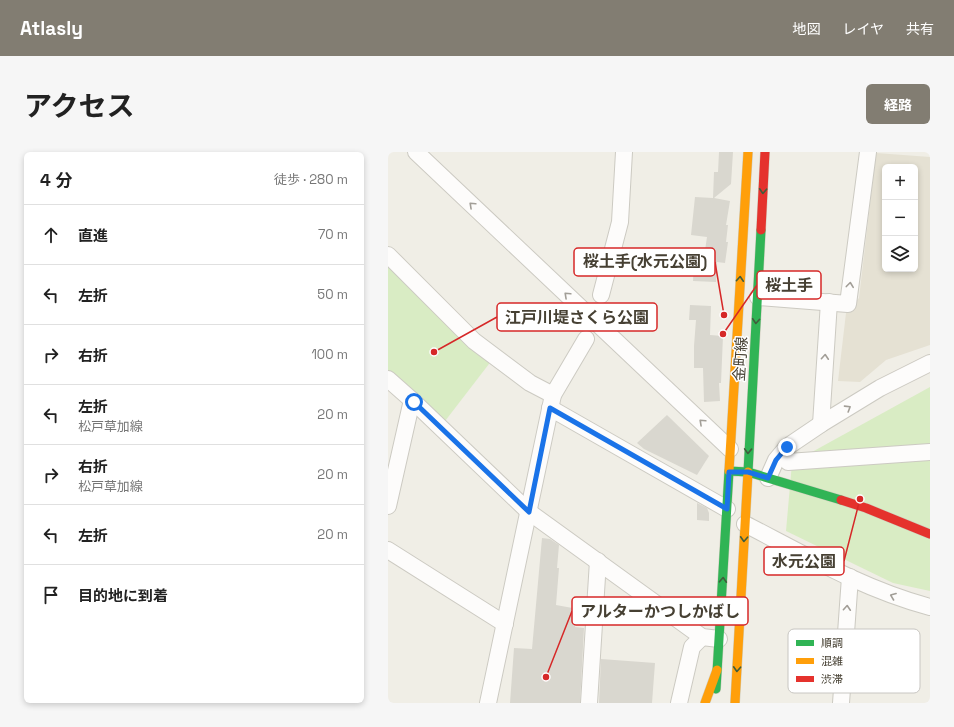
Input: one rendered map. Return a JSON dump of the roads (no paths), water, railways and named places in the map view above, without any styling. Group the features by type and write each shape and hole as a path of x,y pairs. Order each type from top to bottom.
{"main road":[{"name":"金町線","path":"717,670 748,152"},
{"name":"金町線","path":"734,703 758,298 765,152"},
{"path":"729,472 748,472 866,508 930,534"},
{"path":"705,703 717,670"},
{"path":"716,703 717,670"}],"street":[{"path":"416,152 730,449"},
{"path":"601,295 620,222 624,152"},
{"path":"758,298 848,304 868,152"},
{"path":"388,255 474,341 530,383 551,402 727,509"},
{"path":"821,424 829,302"},
{"path":"488,703 551,402 586,339"},
{"path":"768,478 776,460 787,447 821,424 880,388 930,363"},
{"path":"388,379 529,512 702,637 719,639"},
{"path":"388,506 412,400"},
{"path":"788,462 930,452"},
{"path":"745,524 850,577 908,601 930,607"},
{"path":"388,550 505,624"},
{"path":"589,703 598,561"},
{"path":"846,629 850,577"},
{"path":"680,703 692,647 702,637"},
{"path":"841,703 842,693"}],"place":[{"name":"桜土手(水元公園)","path":"724,315"},
{"name":"桜土手","path":"723,334"},
{"name":"江戸川堤さくら公園","path":"434,352"},
{"name":"水元公園","path":"860,499"},
{"name":"アルターかつしかばし","path":"546,677"}]}
